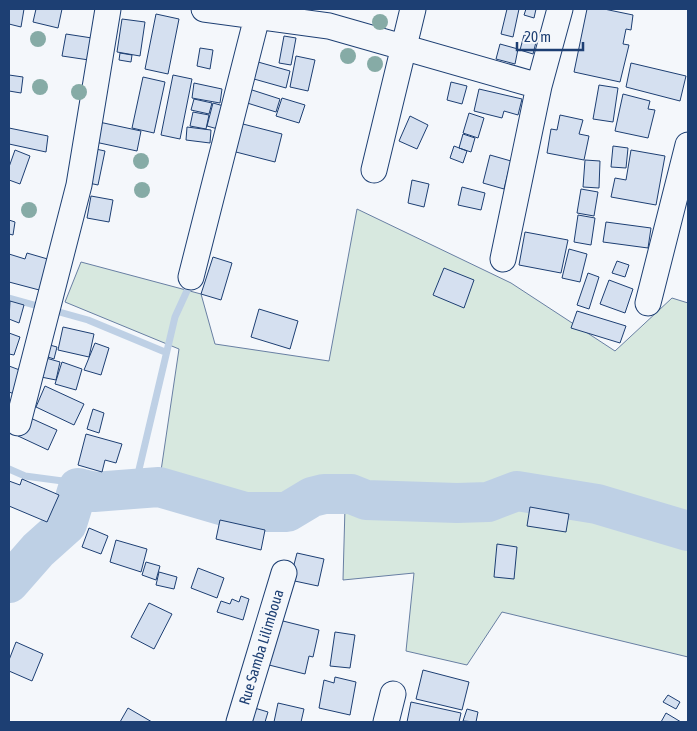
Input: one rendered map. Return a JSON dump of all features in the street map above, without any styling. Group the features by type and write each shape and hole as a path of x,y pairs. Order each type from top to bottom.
{"street":[{"path":"18,424 79,185 108,9"},
{"path":"204,9 258,12 329,26 540,86"},
{"path":"374,170 413,9"},
{"path":"503,259 540,86 560,9"},
{"path":"191,278 258,12"},
{"path":"648,303 688,146"},
{"name":"Rue Samba Lilimboua","path":"239,722 284,572"},
{"path":"386,722 394,694"}],"shaded area":[{"path":"357,209 511,283 615,351 672,298 688,303 688,657 502,612 467,665 406,651 414,573 343,580 345,507 158,491 179,349 65,302 81,262 201,294 215,344 329,361"}],"building":[{"path":"9,9 24,9 21,27 9,24"},
{"path":"36,9 62,9 58,28 33,22"},
{"path":"507,9 519,9 513,37 501,34"},
{"path":"526,9 536,9 534,18 524,15"},
{"path":"587,9 604,9 633,15 631,30 626,29 623,44 629,45 620,82 574,72"},
{"path":"156,14 179,19 168,74 145,69"},
{"path":"122,19 145,22 140,56 117,52"},
{"path":"66,34 92,38 89,60 62,56"},
{"path":"524,35 537,38 533,54 520,50"},
{"path":"284,36 296,38 291,65 279,63"},
{"path":"500,44 518,49 515,64 496,59"},
{"path":"200,48 213,50 210,69 197,66"},
{"path":"120,53 132,55 131,62 119,60"},
{"path":"296,56 315,60 308,91 290,87"},
{"path":"258,62 290,71 286,88 254,79"},
{"path":"631,63 686,76 680,101 626,87"},
{"path":"9,75 23,77 21,93 9,91"},
{"path":"173,75 192,79 180,139 161,135"},
{"path":"143,77 165,82 154,133 132,128"},
{"path":"451,82 467,86 462,104 447,100"},
{"path":"194,83 222,89 220,103 192,98"},
{"path":"599,85 618,88 613,122 593,119"},
{"path":"249,89 280,99 276,112 244,102"},
{"path":"479,89 522,99 518,115 504,111 502,118 474,111"},
{"path":"623,94 650,101 648,109 655,110 648,138 615,131"},
{"path":"282,98 305,105 299,123 276,116"},
{"path":"194,99 212,103 209,114 191,110"},
{"path":"213,103 231,108 225,131 207,126"},
{"path":"193,112 209,115 206,129 190,126"},
{"path":"469,113 484,118 478,138 463,133"},
{"path":"560,115 583,120 579,134 589,136 584,160 547,153 551,129 557,130"},
{"path":"410,116 428,125 417,149 399,141"},
{"path":"99,122 141,131 137,151 95,142"},
{"path":"239,123 282,134 275,162 232,151"},
{"path":"187,127 211,130 210,143 186,140"},
{"path":"9,128 48,136 46,152 9,144"},
{"path":"463,134 475,138 471,152 459,148"},
{"path":"454,146 467,151 463,163 450,158"},
{"path":"613,146 628,148 626,168 611,167"},
{"path":"91,148 105,151 98,185 84,182"},
{"path":"15,150 30,156 20,184 9,180 9,167"},
{"path":"631,150 665,156 656,205 611,197 615,178 626,180"},
{"path":"490,155 511,161 504,189 483,183"},
{"path":"585,160 600,161 599,188 583,187"},
{"path":"412,180 429,184 424,207 408,203"},
{"path":"462,187 485,193 481,210 458,205"},
{"path":"581,189 598,192 594,216 577,213"},
{"path":"91,196 113,200 109,222 87,218"},
{"path":"578,215 595,218 591,245 574,242"},
{"path":"9,220 15,222 13,235 9,234"},
{"path":"606,222 651,228 648,248 603,242"},
{"path":"525,232 568,240 561,273 519,265"},
{"path":"569,249 587,254 580,282 562,278"},
{"path":"27,253 51,260 43,291 9,282 9,254 25,259"},
{"path":"213,257 232,263 221,300 201,294"},
{"path":"617,261 629,265 625,277 612,273"},
{"path":"444,268 474,280 464,308 433,295"},
{"path":"588,273 599,277 589,309 577,305"},
{"path":"609,280 633,289 625,313 600,304"},
{"path":"10,301 24,305 19,323 9,319"},
{"path":"259,309 298,321 290,349 251,337"},
{"path":"577,311 626,326 620,343 571,328"},
{"path":"63,327 94,334 89,357 58,350"},
{"path":"9,333 20,337 14,355 9,354"},
{"path":"95,343 109,348 101,375 84,370"},
{"path":"46,344 57,347 54,359 42,355"},
{"path":"46,358 60,362 56,380 41,377"},
{"path":"62,362 82,369 76,390 55,384"},
{"path":"9,366 25,372 17,395 9,392"},
{"path":"45,386 84,404 74,425 36,407"},
{"path":"93,409 104,413 99,433 87,429"},
{"path":"26,416 57,430 48,450 18,436"},
{"path":"86,434 122,444 116,463 105,460 102,472 78,465"},
{"path":"22,479 59,495 47,522 9,506 9,481 20,485"},
{"path":"530,507 569,514 566,532 527,526"},
{"path":"220,520 265,530 261,550 216,539"},
{"path":"89,528 108,536 101,554 82,547"},
{"path":"116,540 147,549 141,572 110,562"},
{"path":"497,544 517,547 514,579 494,577"},
{"path":"297,553 324,559 318,586 290,580"},
{"path":"146,562 160,566 156,580 142,575"},
{"path":"198,568 224,578 217,598 191,588"},
{"path":"159,572 177,577 174,589 156,585"},
{"path":"241,596 249,599 243,620 217,612 221,601 230,604 232,599 239,602"},
{"path":"149,603 172,614 154,649 131,637"},
{"path":"279,620 319,630 313,657 309,656 305,674 269,665"},
{"path":"335,632 355,635 350,668 330,666"},
{"path":"16,642 43,654 32,681 9,671 9,660"},
{"path":"423,670 469,682 462,710 416,699"},
{"path":"335,677 356,682 350,715 319,708 324,680 334,683"},
{"path":"668,695 680,702 676,709 663,702"},
{"path":"411,702 461,713 459,722 407,722"},
{"path":"278,703 304,709 301,722 274,722"},
{"path":"248,706 268,712 265,722 243,722"},
{"path":"128,708 152,722 120,722"},
{"path":"467,709 478,712 476,722 463,721"},
{"path":"666,713 681,722 661,722"}],"waterway":[{"path":"137,478 175,317 191,282"},
{"path":"9,298 88,320 165,352"},
{"path":"9,469 25,476 85,484"},
{"path":"9,583 38,550 67,524 78,488 94,492 159,487 245,512 287,512 312,497 324,494 351,494 366,500 457,503 488,502 517,491 597,504 688,531"}]}
